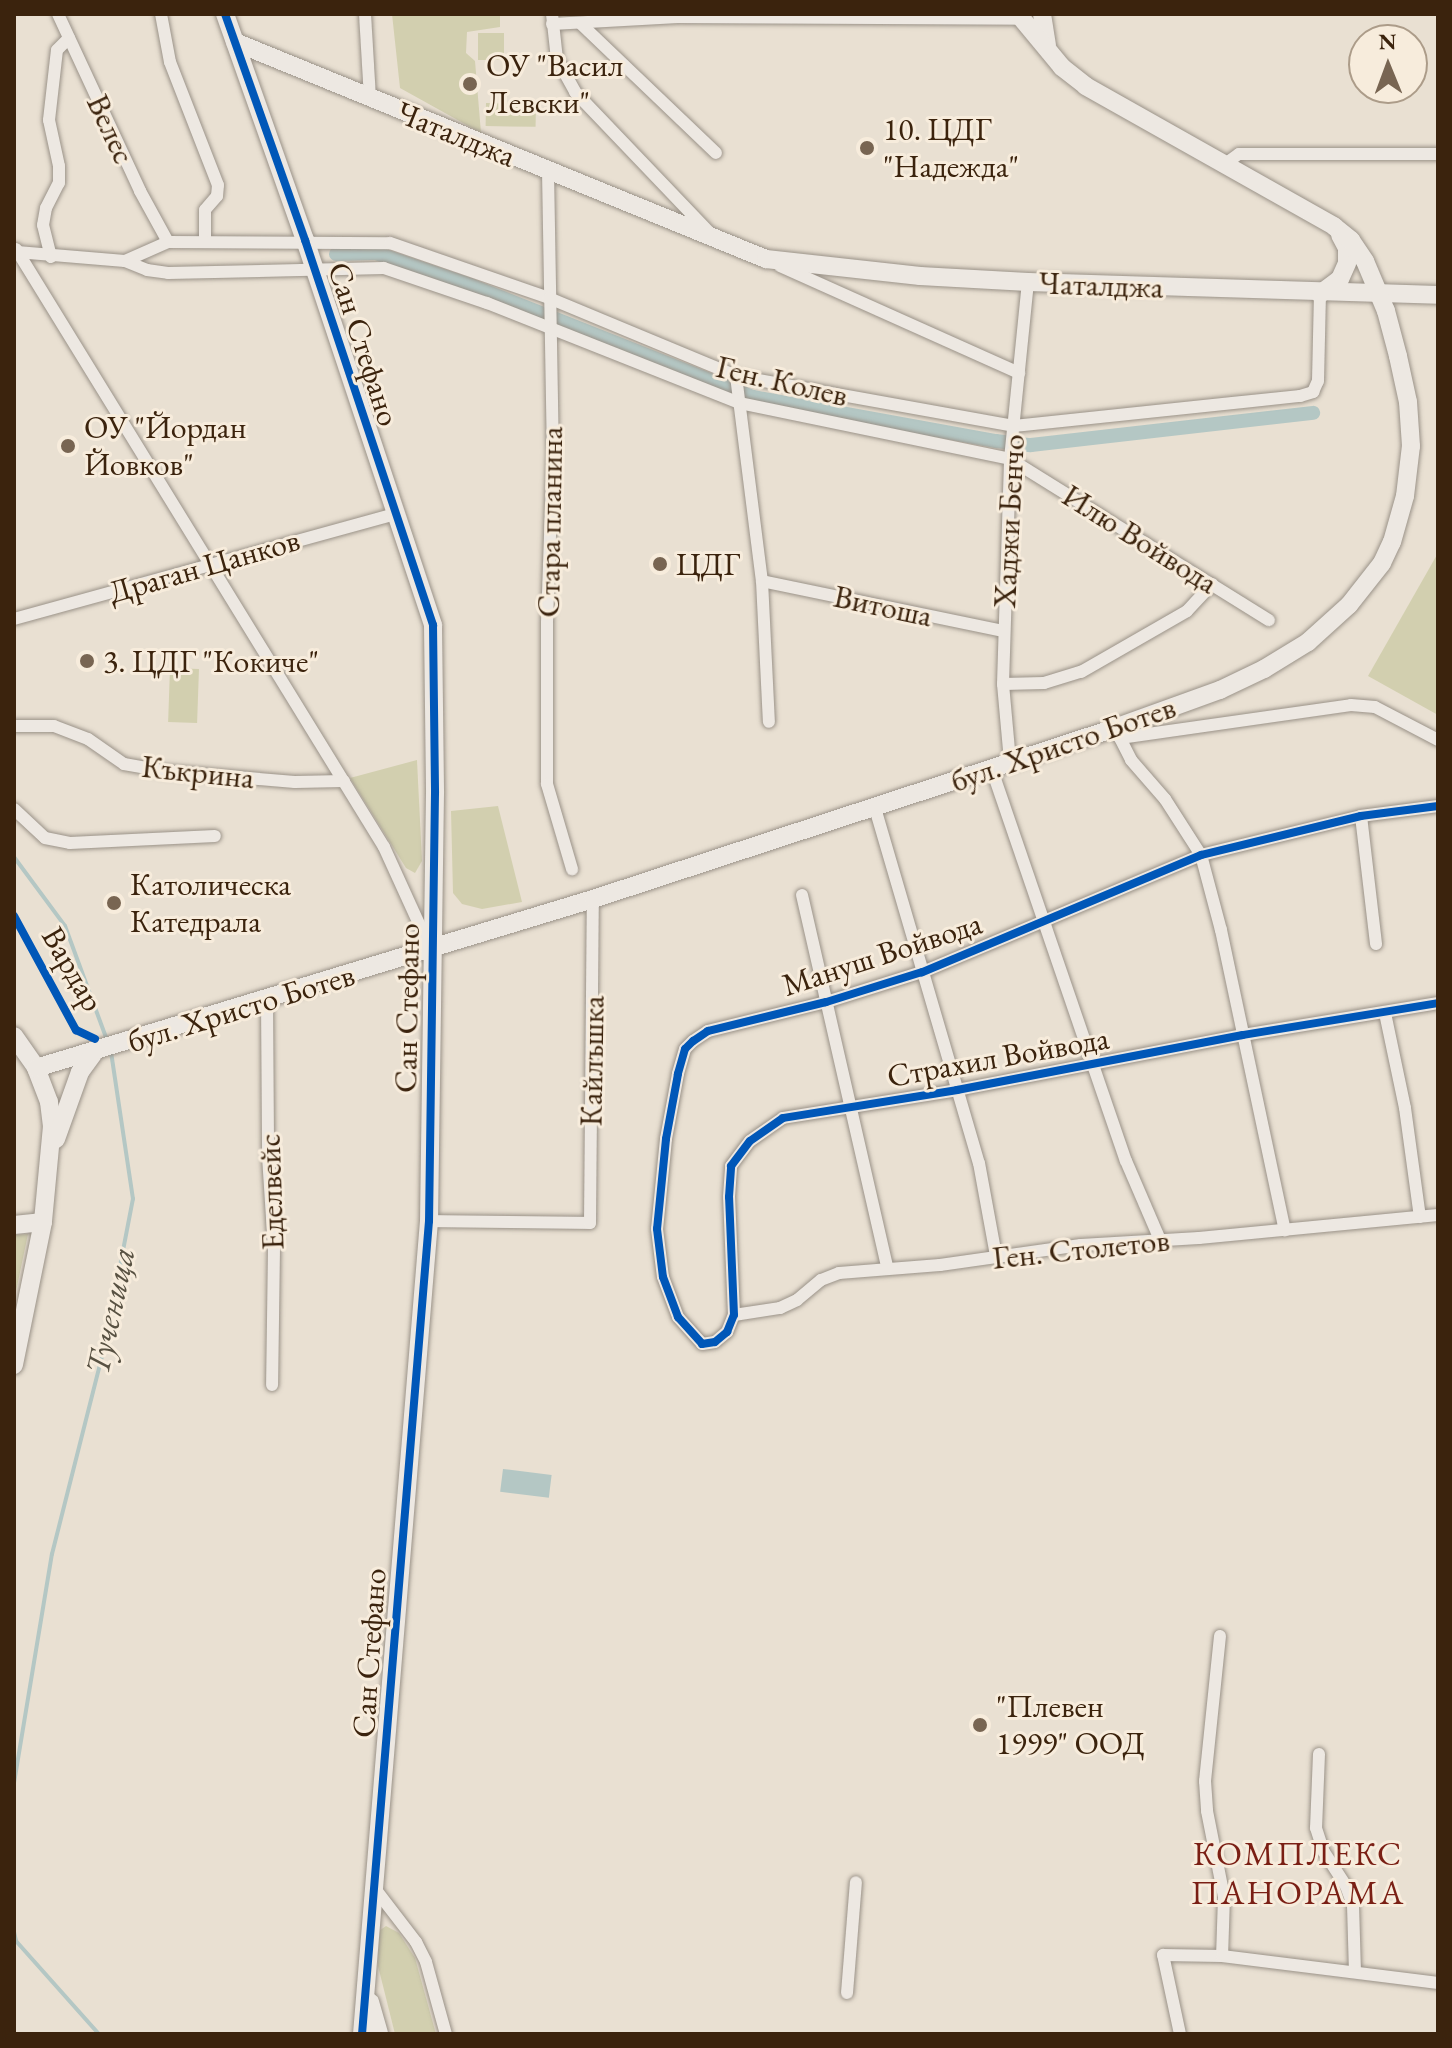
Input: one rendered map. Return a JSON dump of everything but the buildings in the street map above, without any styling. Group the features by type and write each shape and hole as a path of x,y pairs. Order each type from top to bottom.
{"street":[{"name":"Велес","path":"58,14 140,191 168,242"},
{"path":"161,14 170,62 218,185 217,196 205,210 205,242"},
{"name":"Сан Стефано","path":"225,14 305,240 433,625 435,793 429,1221 362,2034"},
{"path":"365,14 370,99"},
{"path":"715,239 575,92 557,59 552,19 580,23 678,16 1043,16 1047,46"},
{"name":"бул. Христо Ботев","path":"36,1068 97,1053 593,899 1010,761 1116,733 1220,690 1282,659 1332,621 1382,563 1402,506 1411,446 1405,384 1379,294 1357,247 1334,226 1086,86 1062,67 1019,17"},
{"path":"580,23 716,153"},
{"path":"51,257 43,225 46,208 59,183 59,166 49,120 57,50 69,38"},
{"name":"Чаталджа","path":"235,42 766,259 1019,373"},
{"path":"1225,164 1239,154 1438,154"},
{"name":"Стара планина","path":"548,171 553,450 547,623 547,784 572,869"},
{"path":"1320,294 1340,279 1347,263 1345,242 1334,226"},
{"name":"Ген. Колев","path":"125,261 168,242 305,240 390,243 549,302 737,379 1012,442"},
{"path":"16,249 159,486 211,564 384,847 431,949"},
{"name":"Ген. Колев","path":"16,249 51,257 125,261 147,270 168,273 384,268 740,400 1012,442 1313,392 1318,381 1320,294"},
{"name":"Чаталджа","path":"766,259 920,276 1028,282 1320,294 1438,295"},
{"name":"Хаджи Бенчо","path":"1010,761 1003,684 1004,631 1012,442 1028,282"},
{"path":"737,379 762,581 769,722"},
{"name":"Илю Войвода","path":"1012,442 1212,584 1269,620"},
{"name":"Драган Цанков","path":"14,619 394,514"},
{"name":"Витоша","path":"762,581 1004,631"},
{"path":"1003,684 1044,683 1081,672 1187,611 1212,584"},
{"path":"1285,1230 1201,855 1165,799 1131,760 1116,733 1351,705 1375,707 1438,740"},
{"name":"Къкрина","path":"14,726 54,726 88,739 124,764 164,771 295,782 344,781"},
{"path":"991,767 1126,1161 1160,1240"},
{"name":"Мануш Войвода","path":"734,1315 727,1332 715,1342 702,1344 682,1324 663,1277 658,1214 666,1139 685,1049 708,1031 826,1002 922,972 1201,855 1361,816 1438,806"},
{"path":"875,808 979,1163 996,1256"},
{"path":"14,809 45,838 70,843 215,836"},
{"path":"1361,816 1376,944"},
{"path":"802,895 887,1267"},
{"name":"Кайлъшка","path":"429,1221 590,1223 593,899"},
{"name":"Еделвейс","path":"267,999 268,1156 274,1248 272,1385"},
{"name":"Страхил Войвода","path":"734,1315 729,1197 731,1166 750,1141 783,1118 957,1090 1243,1035 1438,1003"},
{"path":"1385,1013 1405,1108 1420,1217"},
{"path":"14,1036 36,1068 49,1102 51,1155 43,1222 14,1365"},
{"path":"51,1155 76,1082 97,1053"},
{"name":"Ген. Столетов","path":"734,1315 780,1308 797,1300 821,1280 839,1273 1438,1215"},
{"path":"14,1225 43,1222"},
{"path":"1220,1636 1205,1781 1207,1811 1224,1897 1222,1956"},
{"path":"1319,1754 1316,1828 1324,1852 1346,1886 1353,1905 1355,1971"},
{"path":"847,1993 856,1882"},
{"path":"376,1890 407,1930 426,1962 446,2034"},
{"path":"1180,2034 1163,1955 1222,1956 1355,1971 1370,1977 1438,1983"},
{"name":"Сан Стефано","path":"367,1992 379,2034"}],"shaded area":[{"path":"392,14 500,14 500,27 467,32 466,53 475,61 481,133 400,88"},
{"path":"478,33 504,33 504,60 478,60"},
{"path":"486,103 536,104 536,127 486,126"},
{"path":"1438,553 1438,715 1368,676"},
{"path":"170,668 199,669 197,723 168,722"},
{"path":"417,760 422,861 415,873 406,868 350,778"},
{"path":"498,806 522,902 482,909 462,904 453,893 451,811"},
{"path":"28,1234 14,1301 14,1235"},
{"path":"503,1469 552,1475 549,1498 500,1492"},
{"path":"386,1926 399,1933 415,1958 436,2034 395,2034 378,1966 379,1931"}],"waterway":[{"path":"336,254 376,253 470,285 753,397 996,441 1031,445 1313,413"},
{"name":"Тученица","path":"14,857 65,926 107,1040"},
{"name":"Тученица","path":"14,1783 52,1554 105,1344 133,1199 111,1052"},
{"name":"Тученица","path":"14,1932 16,1941 99,2034"}],"cycle path":[{"path":"225,14 305,240 433,625 435,793 429,1221 362,2034"},
{"path":"1438,806 1361,816 1201,855 922,972 826,1002 708,1031 693,1041 685,1049 678,1074 666,1139 657,1229 663,1277 678,1317 702,1344 715,1342 727,1332 734,1315 729,1197 731,1166 750,1141 783,1118 957,1090 1243,1035 1438,1003"},
{"name":"Вардар","path":"14,916 76,1030 95,1039"}],"place":[{"name":"ОУ \"Васил Левски\"","path":"470,84"},
{"name":"10. ЦДГ \"Надежда\"","path":"867,148"},
{"name":"ОУ \"Йордан Йовков\"","path":"68,446"},
{"name":"ЦДГ","path":"660,564"},
{"name":"3. ЦДГ \"Кокиче\"","path":"87,661"},
{"name":"Католическа Катедрала","path":"114,903"},
{"name":"\"Плевен 1999\" ООД","path":"980,1725"}],"district":[{"name":"КОМПЛЕКС ПАНОРАМА","path":"1298,1872"}]}
